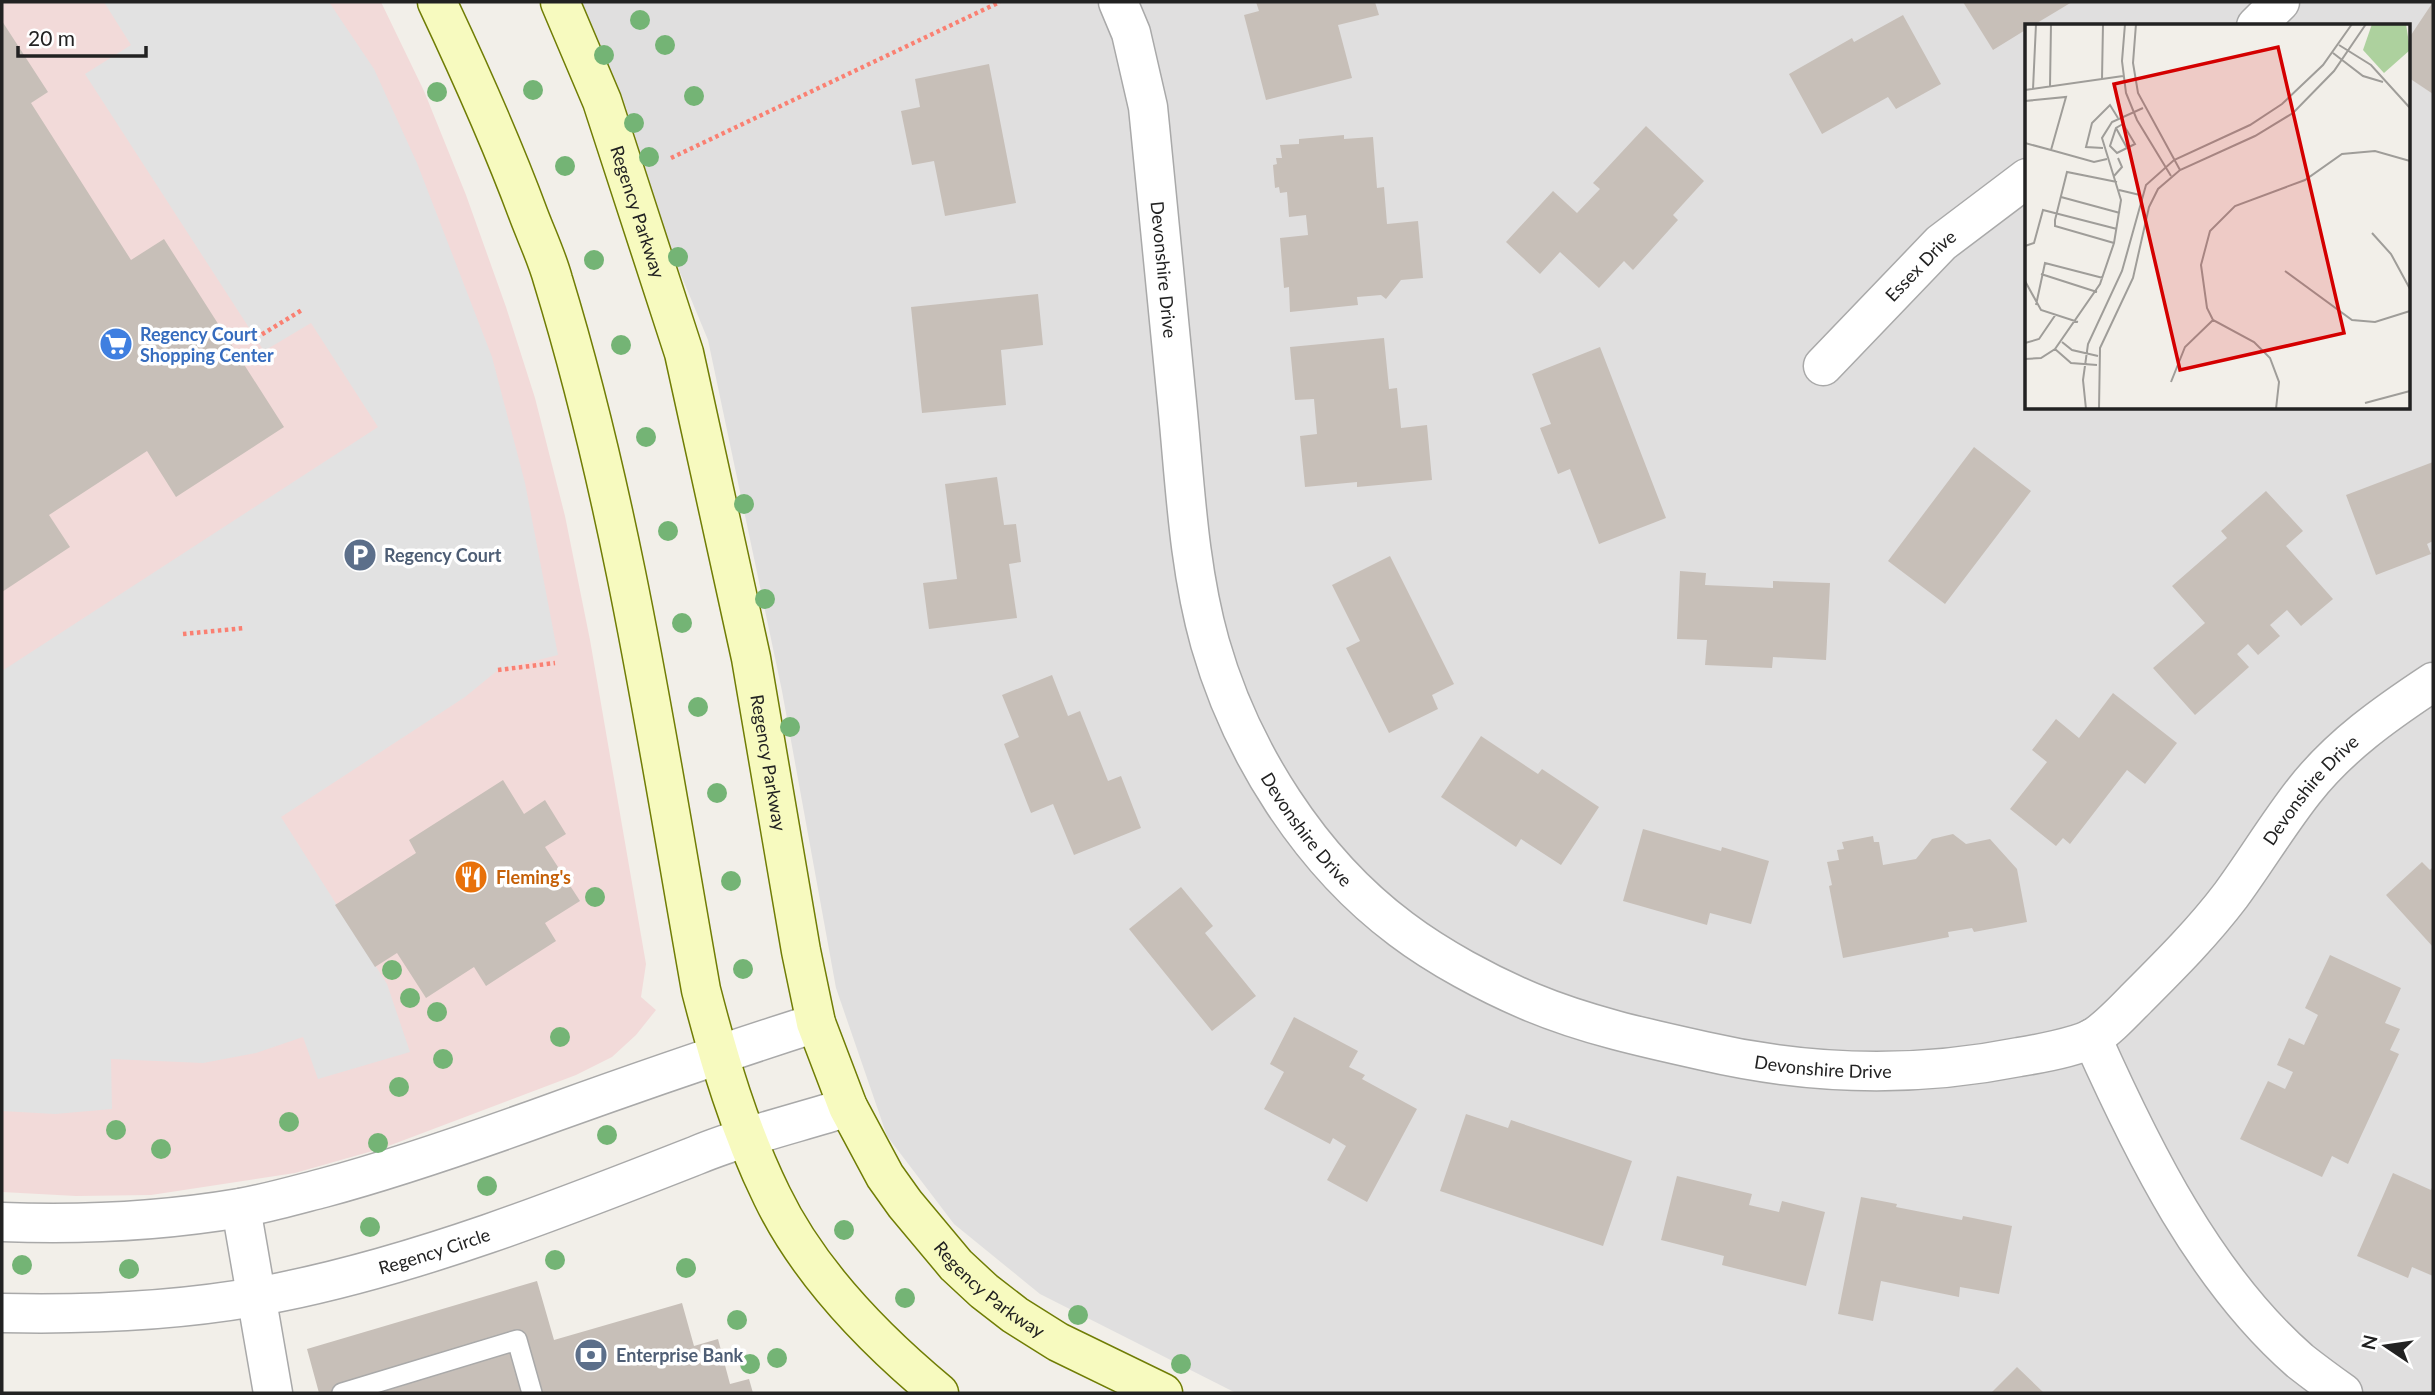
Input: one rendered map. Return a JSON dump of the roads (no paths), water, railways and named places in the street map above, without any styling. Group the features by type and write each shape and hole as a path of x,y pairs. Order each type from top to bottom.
{"main road":[{"path":"437,2 518,185 553,277 580,374 627,574 701,990 718,1055 747,1138 773,1198 809,1257 870,1329 939,1393"},
{"name":"Regency Parkway","path":"560,2 602,101 684,353 751,658 801,951 816,1023 848,1107 885,1176 905,1204 928,1234 975,1282 1015,1315 1058,1342 1163,1393"}],"street":[{"name":"Devonshire Drive","path":"1118,2 1130,33 1148,107 1194,567 1211,645 1237,715 1265,771 1319,850 1374,906 1399,928 1440,955 1530,1002 1619,1032 1748,1061 1839,1072 1940,1070 1976,1066 2039,1054 2092,1038 2189,947 2229,897 2306,788 2324,769 2389,711 2433,682"},
{"path":"2258,24 2280,2"},
{"name":"Essex Drive","path":"1823,366 1941,243 2025,180"},
{"path":"2,1222 111,1220 241,1208 366,1177 816,1023"},
{"path":"2092,1038 2135,1130 2191,1229 2219,1271 2252,1312 2300,1360 2343,1393"},
{"name":"Regency Circle","path":"2,1313 91,1314 190,1306 327,1282 450,1245 698,1154 848,1107"},
{"path":"241,1208 273,1393"}],"lane":[{"path":"342,1393 517,1340 532,1393"}],"place":[{"name":"Regency Court Shopping Center","path":"116,344"},
{"name":"Regency Court","path":"360,555"},
{"name":"Fleming's","path":"471,877"},
{"name":"Enterprise Bank","path":"591,1355"}]}
